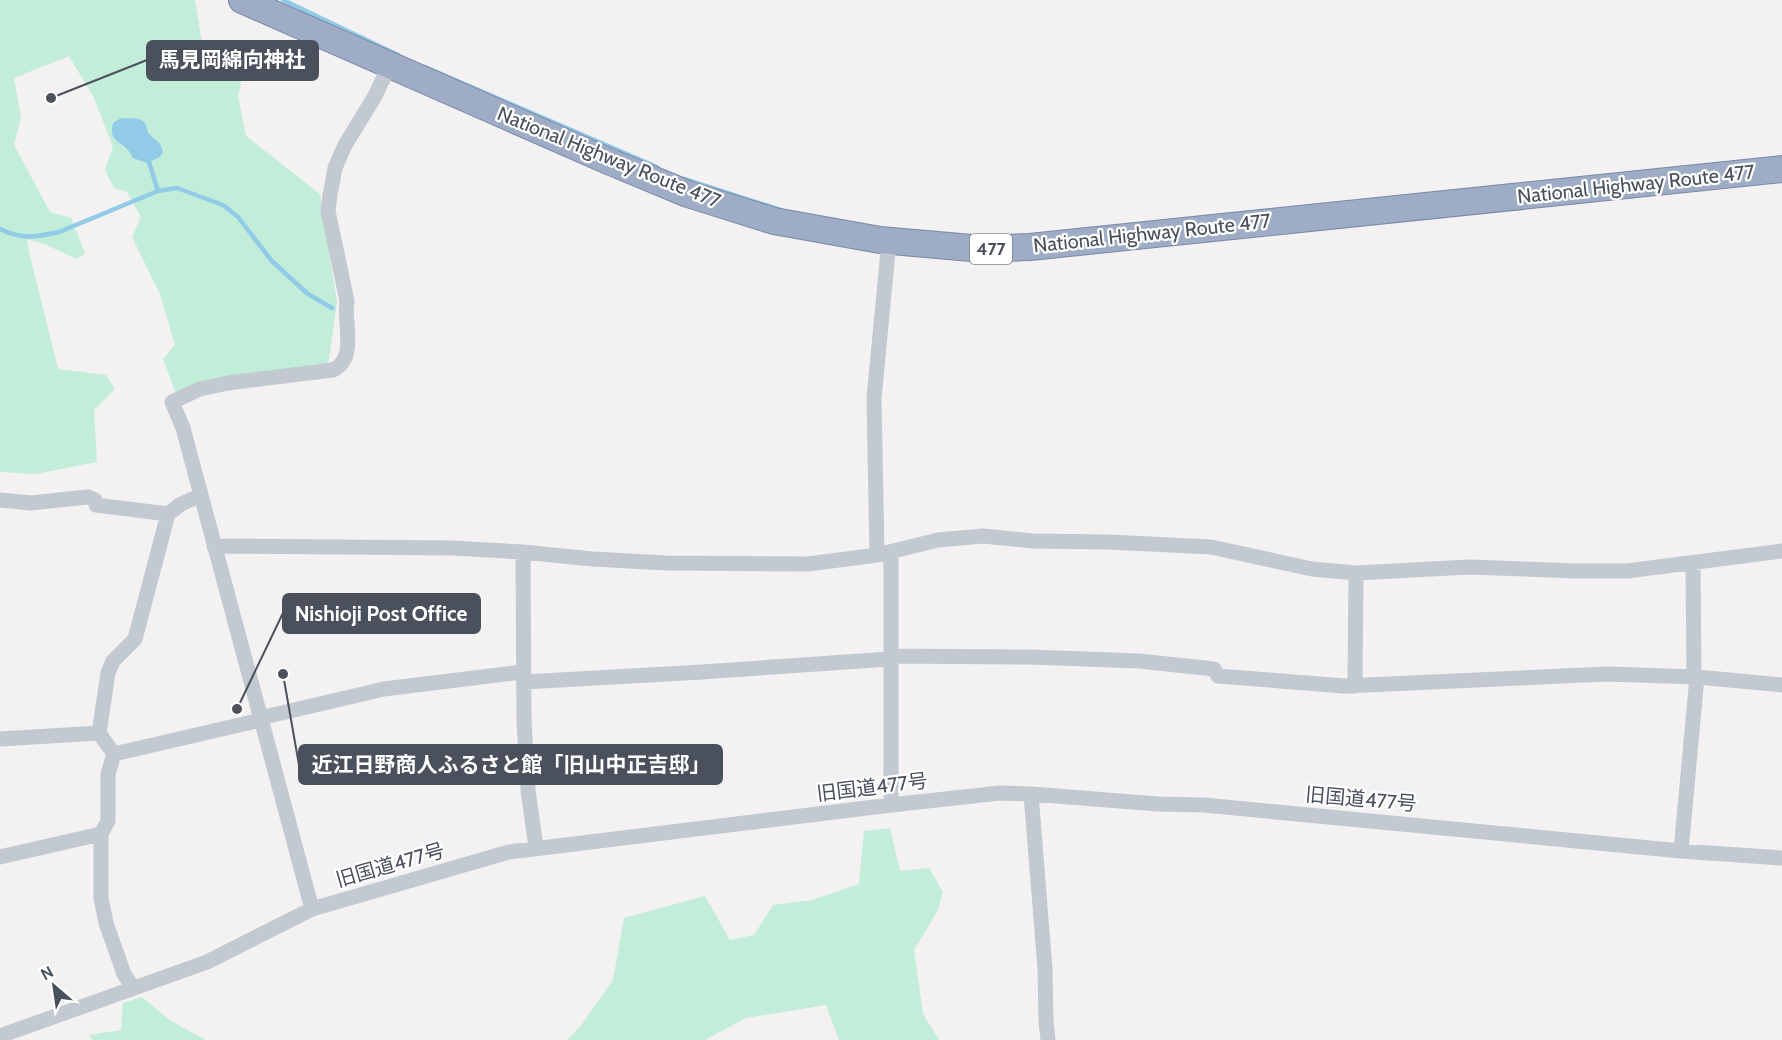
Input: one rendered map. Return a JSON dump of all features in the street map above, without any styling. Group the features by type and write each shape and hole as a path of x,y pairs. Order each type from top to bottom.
{"highway":[{"name":"National Highway Route 477","path":"242,0 688,194 774,221 889,241 982,249 1030,247 1782,169"}],"street":[{"path":"312,909 183,428 172,402 200,389 228,383 333,370 340,366 345,358 348,341 346,301 328,206 335,168 345,145 375,96 390,63"},
{"path":"889,241 874,398 890,657 891,805"},
{"path":"114,754 99,733 108,673 113,661 135,639 168,514 181,504 201,495"},
{"path":"0,500 32,503 88,497 95,500 96,505 168,514"},
{"path":"214,546 453,548 666,563 808,564 884,554 938,540 983,536 1033,541 1211,547 1312,569 1356,573 1469,567 1577,572 1627,571 1782,552"},
{"path":"523,552 528,790 536,848"},
{"path":"1681,851 1696,677 1693,564"},
{"path":"1355,686 1356,573"},
{"path":"524,680 670,674 890,657 1029,657 1139,661 1214,669 1218,676 1355,686 1606,674 1696,677 1782,685"},
{"path":"114,754 384,689 522,672 524,680"},
{"path":"0,739 99,733"},
{"path":"114,754 108,774 108,821 100,834 102,908 124,974 133,988"},
{"name":"旧国道477号","path":"0,1036 207,962 312,909 509,852 1000,793 1204,805 1681,851 1782,858"},
{"path":"1031,794 1045,969 1048,1040"},
{"path":"0,857 100,834"}],"green space":[{"path":"0,0 195,0 205,62 245,64 238,96 246,136 320,194 337,302 328,366 176,394 163,359 175,345 160,294 132,237 141,217 127,192 114,188 105,170 113,147 94,98 69,56 14,78 21,117 14,145 50,212 71,218 85,253 77,259 27,239 58,369 106,375 115,389 94,410 97,462 35,474 0,472"},
{"path":"890,828 900,871 929,868 943,892 938,910 914,950 923,1014 939,1040 839,1040 826,1005 746,1018 705,1040 567,1040 583,1023 613,980 624,918 705,896 730,940 754,935 773,905 812,900 859,884 864,831"},
{"path":"142,997 171,1021 206,1040 93,1040 89,1035 121,1030 123,1003"}],"water":[{"path":"121,118 144,122 150,135 162,147 163,152 160,157 147,163 133,158 112,133 113,123"}],"waterway":[{"path":"283,0 398,55"},
{"path":"425,67 657,167"},
{"path":"149,162 158,191"},
{"path":"684,179 781,210"},
{"path":"0,229 15,235 29,236 59,232 158,191 177,188 223,205 238,217 271,260 308,294 332,308"}],"place":[{"name":"馬見岡綿向神社","path":"51,98"},
{"name":"近江日野商人ふるさと館「旧山中正吉邸」","path":"283,674"},
{"name":"Nishioji Post Office","path":"237,709"}]}
